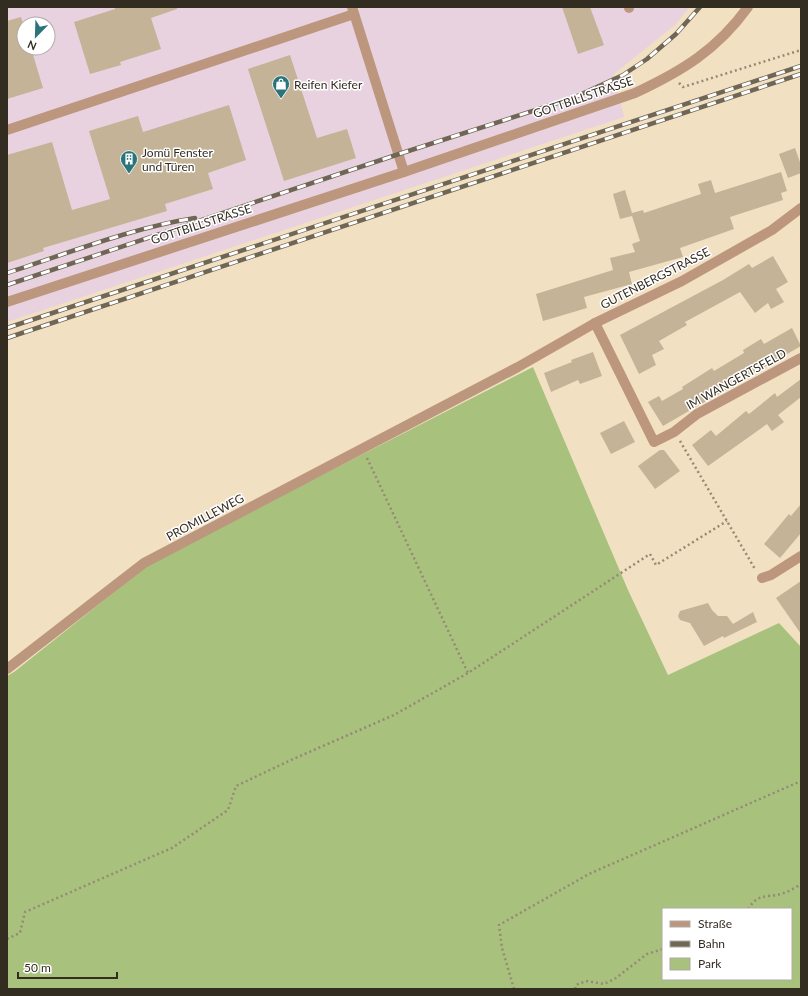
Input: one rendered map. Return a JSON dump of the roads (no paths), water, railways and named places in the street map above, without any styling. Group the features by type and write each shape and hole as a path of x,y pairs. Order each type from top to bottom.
{"street":[{"name":"GOTTBILLSTRASSE","path":"7,302 404,172 636,93 671,76 702,56 730,30 748,7"},
{"path":"7,130 353,11 404,172"},
{"name":"GUTENBERGSTRASSE","path":"431,413 518,367 595,323 682,281 772,230 801,208"},
{"name":"IM WANGERTSFELD","path":"595,323 654,442 674,432 697,414 801,358"},
{"name":"PROMILLEWEG","path":"7,669 144,563 431,413"},
{"path":"762,578 771,575 801,556"}],"railway":[{"path":"7,285 399,154 573,98 623,75 647,59 676,34 700,7"},
{"path":"7,328 801,66"},
{"path":"7,338 801,74"},
{"path":"7,273 77,249 147,228 195,218"}],"place":[{"name":"Reifen Kiefer","path":"281,99"},
{"name":"Jomü Fenster und Türen","path":"129,174"}]}
